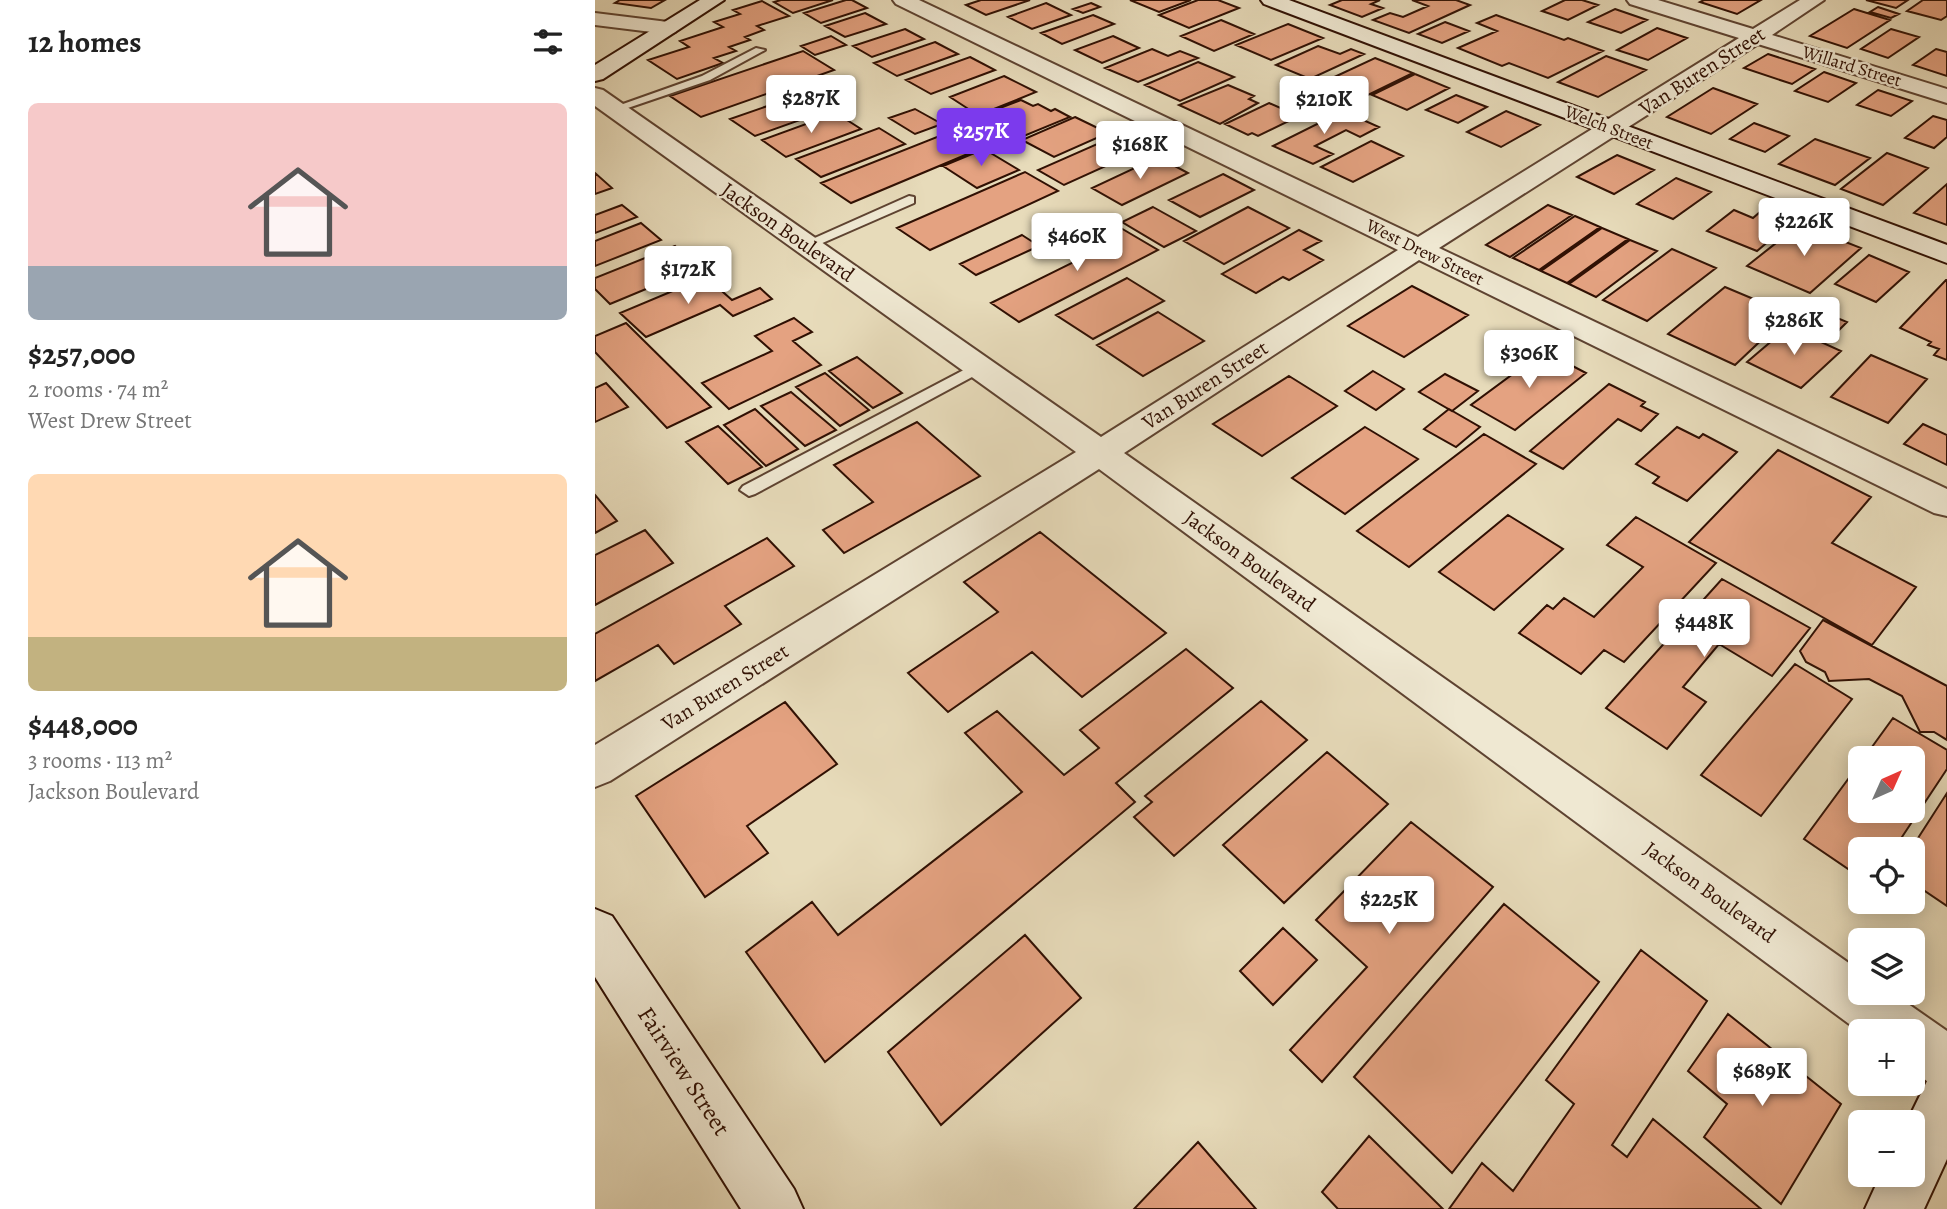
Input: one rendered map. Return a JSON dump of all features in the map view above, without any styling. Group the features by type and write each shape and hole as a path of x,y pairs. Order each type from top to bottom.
{"street":[{"path":"595,74 715,0"},
{"name":"West Drew Street","path":"903,0 1947,504"},
{"name":"Welch Street","path":"1271,0 1947,255"},
{"name":"Willard Street","path":"1637,0 1947,96"},
{"name":"Van Buren Street","path":"595,768 1100,453 1417,248 1612,129 1814,0"},
{"path":"595,19 668,29"},
{"name":"Jackson Boulevard","path":"605,102 1100,453 1885,1019"},
{"name":"Fairview Street","path":"595,933 774,1209"},
{"path":"1925,1047 1947,1063"},
{"path":"1925,1145 1947,1098"},
{"path":"1894,1209 1905,1187"}],"lane":[{"path":"605,102 706,78 760,50"},
{"path":"806,244 909,200"},
{"path":"749,489 979,367"}],"building":[{"path":"620,0 665,0 651,8 615,3"},
{"path":"833,0 793,13 774,2"},
{"path":"852,0 867,8 821,23 804,13"},
{"path":"981,0 1030,0 986,15 966,5"},
{"path":"1130,0 1191,0 1159,12"},
{"path":"1198,0 1218,0 1239,8 1189,28 1159,15"},
{"path":"1342,0 1380,0 1371,4 1383,8 1362,17 1330,5"},
{"path":"1412,0 1456,0 1470,5 1409,33 1373,20 1390,13 1403,17 1428,6"},
{"path":"1565,0 1582,0 1598,5 1568,20 1542,11"},
{"path":"1761,0 1737,14 1700,2"},
{"path":"1866,0 1908,0 1896,8"},
{"path":"1923,0 1947,0 1947,16 1941,20 1907,11"},
{"path":"762,1 789,16 757,26 764,30 745,37 750,40 729,47 736,51 714,58 723,63 677,79 648,60 689,47 680,41 723,27 714,22 740,14 733,10"},
{"path":"1046,3 1071,15 1032,29 1008,17"},
{"path":"1091,3 1100,7 1083,13 1073,9"},
{"path":"1878,7 1899,14 1891,18 1870,12"},
{"path":"1615,9 1647,20 1621,33 1588,22"},
{"path":"1854,9 1890,20 1847,48 1810,36"},
{"path":"865,13 886,24 845,37 825,26"},
{"path":"1093,15 1114,24 1062,44 1041,33"},
{"path":"1496,15 1603,51 1548,78 1509,63 1502,66 1458,48 1497,31 1477,23"},
{"path":"1221,20 1254,34 1214,51 1181,36"},
{"path":"1445,22 1469,31 1442,43 1418,34"},
{"path":"1288,24 1323,38 1271,60 1236,45"},
{"path":"1657,28 1687,38 1648,60 1617,50"},
{"path":"905,29 924,39 872,57 853,46"},
{"path":"1891,29 1919,37 1888,58 1861,49"},
{"path":"831,36 846,45 815,55 801,46"},
{"path":"1113,36 1139,48 1102,63 1075,50"},
{"path":"935,42 958,54 897,76 874,63"},
{"path":"1318,46 1340,54 1351,49 1364,54 1310,79 1276,65"},
{"path":"1152,49 1168,56 1180,51 1198,58 1138,82 1105,68"},
{"path":"1936,49 1947,52 1947,76 1913,65"},
{"path":"803,51 834,70 701,117 670,96"},
{"path":"1768,54 1815,69 1792,84 1744,68"},
{"path":"1606,56 1646,70 1598,97 1558,82"},
{"path":"970,57 995,70 931,94 906,80"},
{"path":"1375,58 1413,73 1368,95 1330,79"},
{"path":"1198,62 1234,77 1180,101 1145,85"},
{"path":"1824,72 1856,83 1828,102 1795,91"},
{"path":"1415,74 1449,88 1407,110 1372,95"},
{"path":"1004,76 1036,92 984,113 978,110 973,112 950,97"},
{"path":"1228,85 1254,96 1249,99 1258,103 1220,124 1179,105"},
{"path":"1713,88 1757,104 1711,134 1667,117"},
{"path":"1878,90 1912,101 1891,116 1857,105"},
{"path":"802,94 828,110 755,136 730,119"},
{"path":"1456,95 1487,107 1458,123 1426,110"},
{"path":"1021,100 1051,111 1055,109 1070,117 1019,138 971,119"},
{"path":"1318,102 1337,108 1318,119 1300,112"},
{"path":"1269,103 1299,116 1258,136 1252,133 1248,135 1225,124"},
{"path":"915,109 942,124 915,134 889,118"},
{"path":"1343,111 1379,127 1360,137 1346,130 1315,146 1333,154 1313,164 1273,146"},
{"path":"1506,111 1540,125 1501,147 1467,132"},
{"path":"836,113 861,129 786,157 762,140"},
{"path":"1933,116 1947,120 1947,137 1934,148 1905,138"},
{"path":"1075,117 1108,133 1054,157 1022,140"},
{"path":"1754,123 1789,136 1765,152 1730,139"},
{"path":"879,128 905,144 821,177 796,159"},
{"path":"952,131 982,148 851,203 821,183"},
{"path":"1113,137 1139,151 1064,185 1038,170"},
{"path":"1815,139 1870,158 1835,185 1779,164"},
{"path":"1371,141 1403,156 1353,182 1321,167"},
{"path":"984,149 1019,170 977,188 943,166"},
{"path":"1887,153 1928,168 1883,205 1841,189"},
{"path":"1617,155 1654,170 1614,194 1577,177"},
{"path":"1158,157 1188,173 1122,205 1092,188"},
{"path":"1025,172 1058,191 930,250 897,228"},
{"path":"595,173 612,188 595,194"},
{"path":"1223,174 1254,190 1200,217 1169,200"},
{"path":"1676,178 1711,192 1673,219 1637,204"},
{"path":"1947,184 1947,225 1914,213"},
{"path":"622,205 637,217 595,233 595,215"},
{"path":"1548,205 1572,215 1510,257 1486,245"},
{"path":"1153,207 1196,231 1164,247 1122,222"},
{"path":"1248,207 1289,228 1224,264 1184,241"},
{"path":"1734,210 1753,218 1760,212 1790,223 1757,251 1707,231"},
{"path":"1575,216 1600,227 1539,270 1513,258"},
{"path":"641,223 661,240 595,266 595,241"},
{"path":"1114,224 1158,250 1019,322 991,303 1098,250 1081,240"},
{"path":"1800,224 1861,248 1810,293 1747,266"},
{"path":"1602,228 1628,239 1567,283 1541,271"},
{"path":"1299,230 1321,241 1304,250 1323,260 1289,280 1283,277 1256,293 1222,274"},
{"path":"1022,235 1039,246 976,275 960,264"},
{"path":"1630,240 1657,251 1596,297 1569,284"},
{"path":"675,246 699,267 610,304 595,289 595,278"},
{"path":"1672,249 1716,268 1647,321 1603,300"},
{"path":"1869,255 1909,272 1876,302 1835,284"},
{"path":"706,277 732,300 760,288 772,299 733,316 720,305 646,337 620,313"},
{"path":"1127,278 1164,301 1093,339 1056,315"},
{"path":"1946,280 1947,360 1934,355 1939,349 1928,345 1931,342 1900,328"},
{"path":"1412,286 1468,315 1404,357 1348,326"},
{"path":"1725,287 1789,314 1735,365 1668,334"},
{"path":"1806,305 1847,322 1832,337 1791,320"},
{"path":"1158,312 1204,341 1143,376 1097,345"},
{"path":"794,318 812,332 793,341 821,365 729,409 702,383 772,351 755,336"},
{"path":"626,323 711,407 667,428 595,352 595,336"},
{"path":"1788,327 1841,351 1801,388 1747,362"},
{"path":"1544,351 1586,373 1515,430 1471,405"},
{"path":"1871,355 1927,379 1888,423 1831,397"},
{"path":"857,357 902,393 873,408 829,371"},
{"path":"1373,371 1404,389 1376,410 1345,391"},
{"path":"825,373 869,410 840,426 796,387"},
{"path":"1445,374 1478,391 1452,411 1419,392"},
{"path":"1289,376 1337,406 1262,456 1213,424"},
{"path":"606,383 628,407 595,422 595,388"},
{"path":"1609,384 1645,402 1641,406 1658,414 1641,431 1618,419 1563,469 1530,451"},
{"path":"791,392 836,430 805,446 761,406"},
{"path":"755,409 798,449 766,466 724,425"},
{"path":"1449,409 1480,427 1456,447 1424,429"},
{"path":"917,422 980,476 844,553 823,530 873,502 834,465"},
{"path":"1923,424 1947,435 1947,465 1904,444"},
{"path":"718,426 762,467 728,484 686,442"},
{"path":"1365,427 1418,459 1345,514 1292,478"},
{"path":"1677,427 1699,438 1703,434 1737,452 1687,501 1653,483 1659,477 1636,464"},
{"path":"1484,434 1536,464 1409,567 1357,531"},
{"path":"1778,450 1871,497 1832,543 1916,587 1872,645 1689,542"},
{"path":"595,495 617,521 595,533"},
{"path":"1508,515 1563,549 1494,610 1439,572"},
{"path":"1636,517 1716,563 1624,662 1604,650 1581,674 1519,633 1547,605 1553,609 1564,598 1594,617 1643,567 1607,545"},
{"path":"645,530 673,563 595,605 595,555"},
{"path":"1040,532 1166,633 1082,697 1032,652 948,712 908,673 998,612 964,582"},
{"path":"767,538 794,566 725,606 741,624 674,664 658,645 595,681 595,634"},
{"path":"1722,579 1810,628 1772,676 1719,644 1683,687 1706,702 1667,749 1606,708"},
{"path":"1823,620 1947,686 1947,740 1934,732 1920,732 1902,696 1869,679 1829,681 1825,672 1806,662 1800,651"},
{"path":"1186,649 1233,688 1116,783 1135,802 825,1062 746,952 812,902 838,935 1022,792 965,733 997,711 1064,775 1099,748 1080,730"},
{"path":"1795,664 1852,699 1761,816 1701,775"},
{"path":"1261,701 1307,740 1174,856 1134,817 1152,802 1145,796"},
{"path":"785,702 837,764 747,826 768,853 705,897 636,796"},
{"path":"1893,718 1947,750 1947,769 1925,802 1925,746 1873,746"},
{"path":"1327,752 1388,804 1284,903 1223,845"},
{"path":"1848,779 1848,823 1911,823 1902,837 1848,837 1848,869 1804,839"},
{"path":"1947,793 1947,906 1925,891 1925,837 1919,837"},
{"path":"1411,822 1493,887 1322,1082 1290,1050 1367,967 1316,920"},
{"path":"1504,904 1599,982 1452,1173 1354,1077"},
{"path":"1283,928 1317,960 1273,1005 1240,971"},
{"path":"1025,935 1081,998 941,1125 888,1052"},
{"path":"1641,950 1707,1001 1612,1145 1627,1157 1653,1119 1761,1209 1449,1209 1482,1163 1513,1191 1574,1104 1546,1080"},
{"path":"1728,1014 1841,1104 1781,1204 1704,1137 1727,1104 1688,1071"},
{"path":"1369,1136 1443,1209 1338,1209 1322,1192"},
{"path":"1198,1142 1256,1209 1134,1209"}]}
